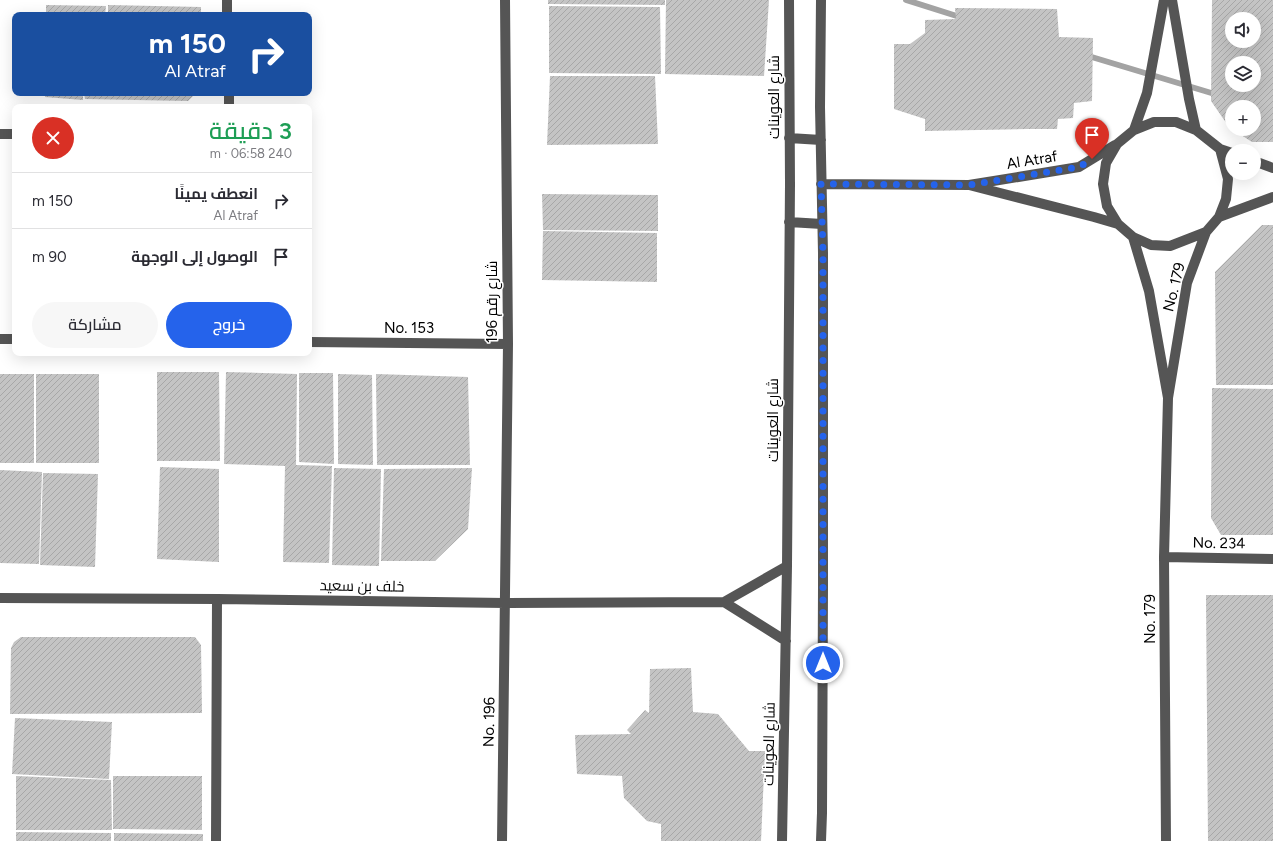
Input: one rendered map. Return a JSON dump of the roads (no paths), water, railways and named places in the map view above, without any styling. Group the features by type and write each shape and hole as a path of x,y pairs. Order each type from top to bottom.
{"street":[{"path":"227,0 227,12"},
{"name":"شارع رقم 196","path":"505,0 508,344 505,603"},
{"name":"شارع العوينات","path":"782,841 787,566 790,138 789,0"},
{"path":"821,0 820,140 822,224 823,588 821,841"},
{"path":"1134,130 1147,93 1164,0"},
{"path":"1172,0 1189,99 1196,130"},
{"name":"Al Atraf","path":"821,184 969,185 1079,167 1117,144 1134,130 1154,122 1176,122 1196,130 1220,149 1228,179 1226,199 1219,217 1206,232 1170,246 1151,245 1132,237 1118,224 1107,206 1103,184 1106,163 1117,144"},
{"path":"0,134 12,134"},
{"path":"790,138 820,140"},
{"path":"1220,149 1225,151"},
{"path":"1261,164 1273,168"},
{"name":"Al Atraf","path":"969,185 1118,224"},
{"path":"1219,217 1273,197"},
{"path":"789,222 822,224"},
{"name":"No. 179","path":"1166,841 1164,557 1168,398 1187,283 1206,232"},
{"name":"No. 179","path":"1132,237 1149,292 1168,398"},
{"path":"0,339 12,339"},
{"name":"No. 153","path":"312,342 508,344"},
{"name":"No. 234","path":"1164,557 1273,559"},
{"name":"خلف بن سعيد","path":"0,598 505,603 724,602 787,566"},
{"path":"216,841 217,599"},
{"path":"724,602 786,641"},
{"name":"No. 196","path":"502,841 505,603"}],"waterway":[{"path":"906,0 963,18"},
{"path":"1085,55 1218,95"}]}
